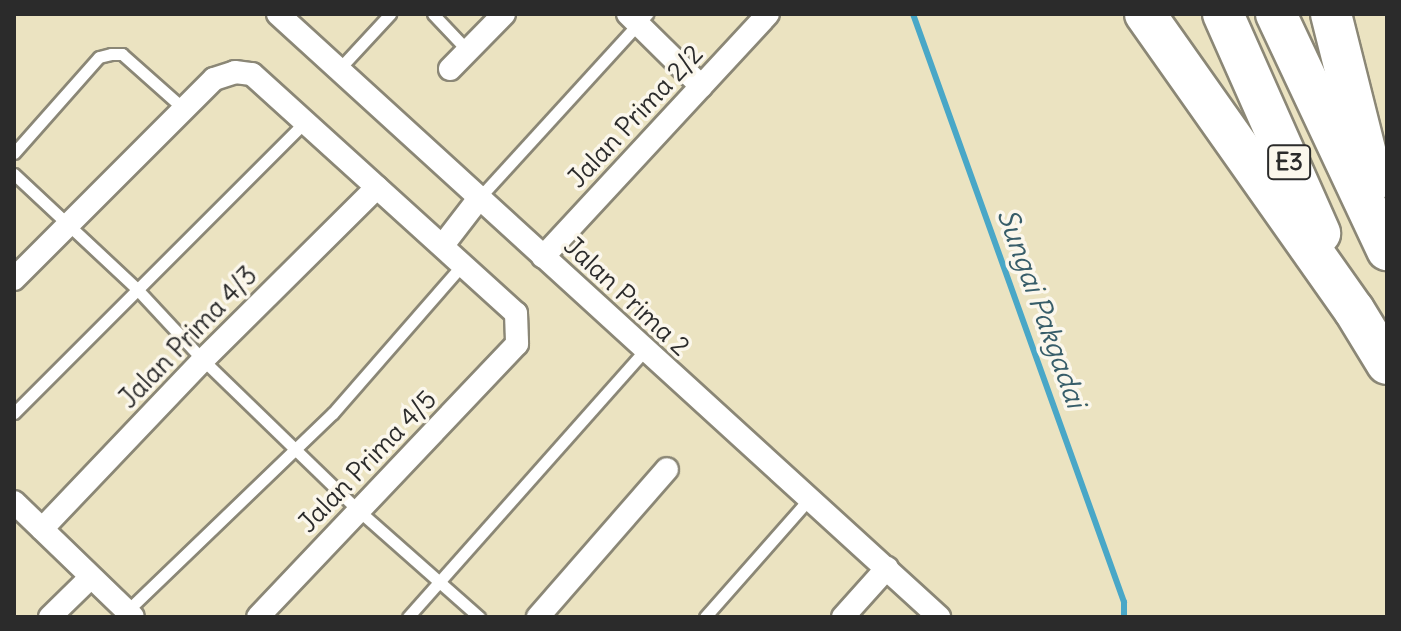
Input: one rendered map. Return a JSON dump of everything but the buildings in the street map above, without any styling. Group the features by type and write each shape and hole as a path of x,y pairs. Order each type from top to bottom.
{"highway":[{"path":"1145,14 1354,310"},
{"name":"E3","path":"1223,14 1354,310 1387,364"},
{"name":"E3","path":"1276,14 1387,250"},
{"path":"1331,14 1341,66 1387,234"}],"street":[{"name":"Jalan Prima 2","path":"278,14 939,617"},
{"path":"450,69 504,14"},
{"name":"Jalan Prima 2/2","path":"543,257 768,14"},
{"path":"638,17 701,86"},
{"path":"14,279 214,79 235,72 252,74 463,264"},
{"name":"Jalan Prima 4/3","path":"42,529 203,360 377,187"},
{"path":"443,245 480,197"},
{"name":"Jalan Prima 4/5","path":"258,617 517,344 520,329 516,313 463,264"},
{"path":"538,617 667,469"},
{"path":"14,502 130,614"},
{"path":"843,617 887,568"},
{"path":"50,617 91,577"}],"lane":[{"path":"340,68 390,14"},
{"path":"433,14 468,51"},
{"path":"480,197 638,17"},
{"path":"14,153 99,57 122,54 184,109"},
{"path":"14,413 306,121"},
{"path":"14,174 136,288 203,360 358,510 479,617"},
{"path":"130,614 297,449 463,264"},
{"path":"408,617 644,351"},
{"path":"705,617 809,499"}],"waterway":[{"name":"Sungai Pakgadai","path":"913,14 1124,602 1124,617"}]}
